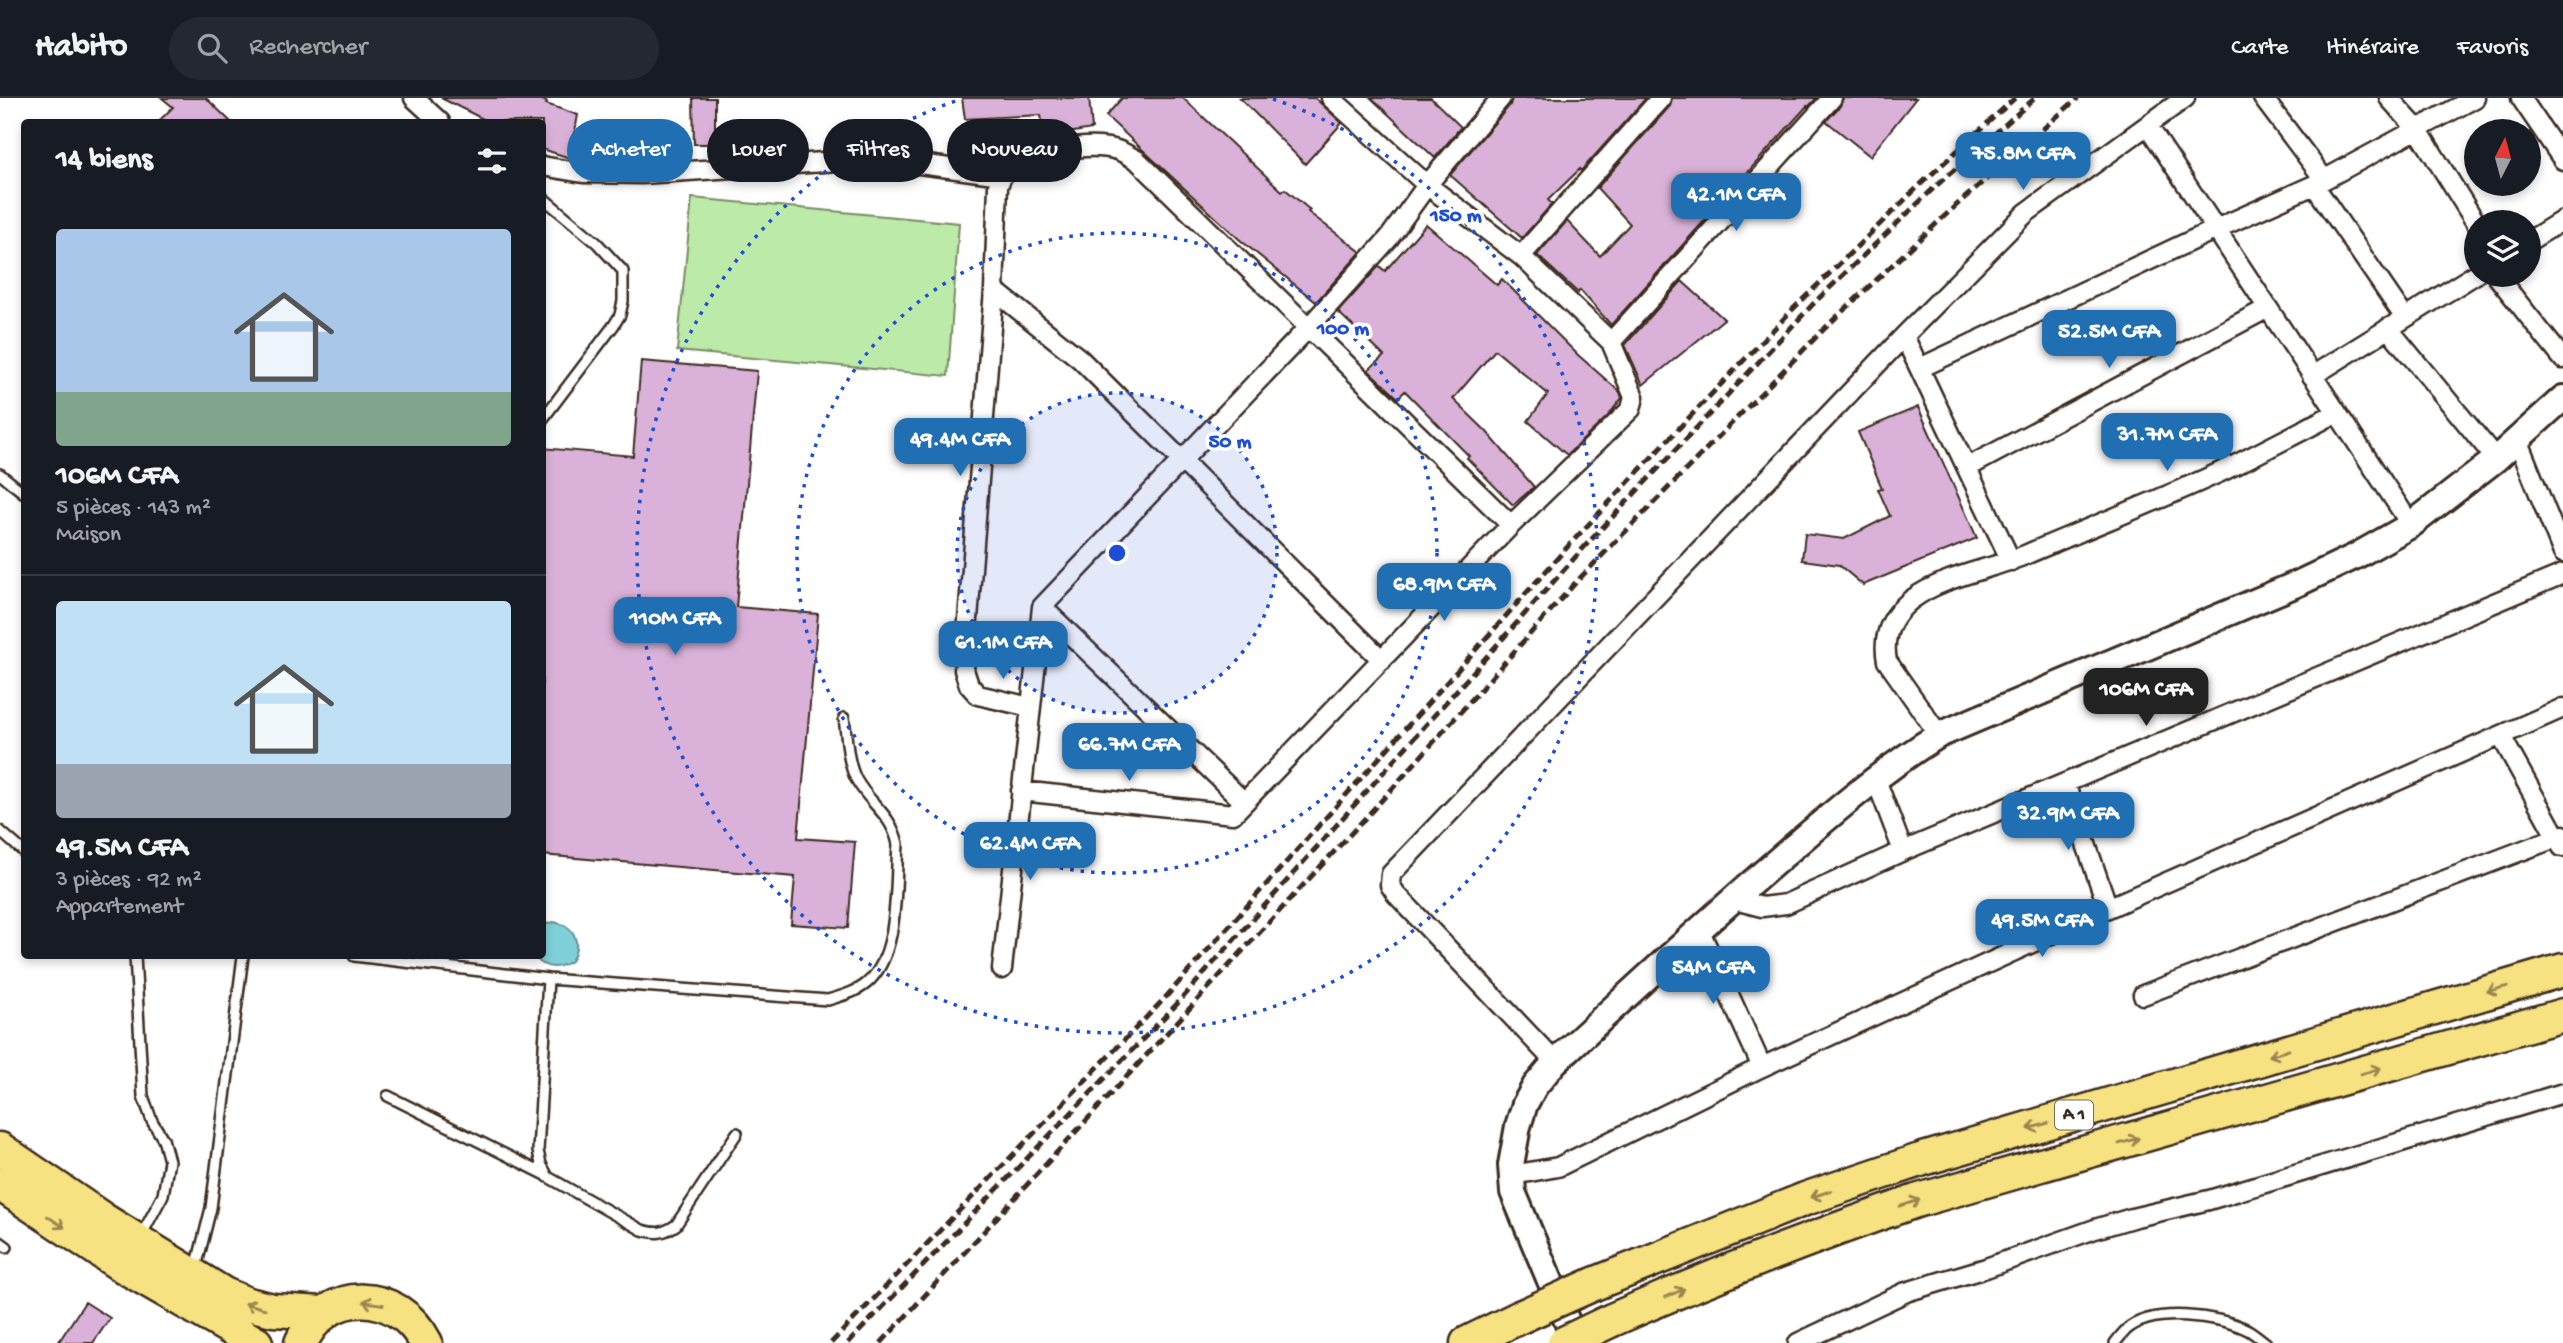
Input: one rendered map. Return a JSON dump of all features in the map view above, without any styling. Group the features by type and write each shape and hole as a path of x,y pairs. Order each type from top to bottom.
{"highway":[{"name":"A 1","path":"1467,1343 1594,1284 1805,1199 1920,1160 2563,970"},
{"name":"A 1","path":"1564,1343 1728,1270 1916,1201 2563,1015"},
{"path":"0,1149 194,1277 248,1304 272,1310 323,1313"},
{"path":"0,1184 119,1264 256,1343"},
{"path":"301,1343 313,1322 323,1313 344,1302 369,1300 392,1306 412,1321 426,1342"}],"street":[{"path":"414,98 435,119"},
{"path":"1021,791 1233,814 1511,526 1631,408 1633,397 1611,342 1521,256 1427,185 1331,98"},
{"path":"1002,969 1042,607 1310,327 1390,238 1427,185 1501,98"},
{"path":"1521,256 1661,98"},
{"path":"1611,342 1832,98"},
{"path":"1555,1062 1396,894 1390,885 1391,874 1904,336 2026,213 2185,98"},
{"path":"2263,98 2405,318"},
{"path":"2389,98 2418,130 2468,210"},
{"path":"1920,368 2319,182 2475,98"},
{"path":"2521,98 2563,160"},
{"path":"2148,125 2411,525"},
{"path":"1082,149 1117,150 1136,160 1151,173 1511,526"},
{"path":"546,167 583,173 642,174 889,160 947,168"},
{"path":"1000,182 994,290 964,670 968,685 978,695 1030,707"},
{"path":"2541,234 2563,220"},
{"path":"2312,376 2464,281"},
{"path":"2506,287 2563,359"},
{"path":"994,290 1080,359 1382,660"},
{"path":"1968,467 2268,308"},
{"path":"2388,328 2496,458"},
{"path":"1904,336 2011,561"},
{"path":"1576,1343 1513,1192 1511,1165 1525,1104 1535,1086 1555,1062 1731,900 1875,777 1939,735 2356,556 2411,525 2496,458 2563,398"},
{"path":"1939,735 1887,661 1884,647 1888,629 1896,614 1912,599 1944,583 2011,561 2225,470 2336,413"},
{"path":"2517,439 2563,553"},
{"path":"1731,900 1762,907 1786,904 1903,851 2563,573"},
{"path":"1042,607 1244,802"},
{"path":"1512,1175 1558,1167 1762,1067 2108,908 2563,708"},
{"path":"2143,995 2561,840 2501,736"},
{"path":"1875,777 1903,851"},
{"path":"2064,783 2108,908"},
{"path":"1699,929 1762,1067"},
{"path":"1798,1343 1906,1292 1986,1268 2095,1229 2209,1200 2563,1093"}],"lane":[{"path":"546,200 572,220 623,271 624,289 620,315 614,325 546,416"},
{"path":"0,474 21,491"},
{"path":"379,959 548,979 828,1000 866,985 880,969 888,947 898,844 895,830 888,818 855,777 849,758 845,718"},
{"path":"0,831 21,849"},
{"path":"135,959 143,1096 152,1121 163,1139 169,1161 163,1195 138,1241"},
{"path":"194,1277 211,1208 243,959"},
{"path":"548,979 538,1151 548,1177"},
{"path":"388,1096 654,1234 666,1232 676,1226 737,1133"},
{"path":"2115,1343 2126,1330 2142,1321 2164,1315 2218,1320 2247,1330 2266,1343"}],"green space":[{"path":"692,198 959,223 948,376 677,351"}],"water":[{"path":"546,924 561,924 571,931 576,948 571,961 556,967 546,966 537,959 546,959"}],"building":[{"path":"162,98 206,98 228,119 161,119 173,107"},
{"path":"441,98 538,98 547,102 546,104 578,115 577,119 567,119 567,157 546,150 546,119 483,119"},
{"path":"693,98 715,98 715,119 707,119 707,144 694,144"},
{"path":"962,98 1089,98 1092,129 1082,131 1082,119 1042,119 1041,115 965,119"},
{"path":"1122,98 1183,98 1282,191 1285,189 1310,210 1308,212 1361,252 1316,302 1239,239 1106,116"},
{"path":"1240,98 1315,98 1342,123 1305,164"},
{"path":"1371,98 1431,98 1461,127 1435,158"},
{"path":"1512,98 1646,98 1581,171 1580,169 1548,200 1552,204 1522,238 1450,175 1510,105"},
{"path":"1672,98 1817,98 1611,325 1580,290 1578,293 1537,255 1567,221 1600,256 1630,224 1597,188 1670,106"},
{"path":"1843,98 1916,98 1870,156 1826,121 1840,106"},
{"path":"1426,224 1497,285 1502,279 1578,355 1620,392 1622,398 1607,417 1567,455 1528,421 1548,394 1495,350 1453,399 1486,431 1534,487 1513,505 1405,391 1398,398 1368,370 1384,356 1338,312 1379,266 1385,271"},
{"path":"1682,281 1724,319 1643,385 1625,345"},
{"path":"641,361 757,371 736,607 818,614 798,838 855,842 848,928 791,924 795,877 546,855 546,448 633,456"},
{"path":"1918,407 1977,538 1863,585 1839,565 1802,560 1805,534 1844,539 1890,516 1878,489 1882,488 1858,432"},
{"path":"85,1302 110,1318 93,1343 58,1343"}],"railway":[{"path":"831,1343 1164,999 1571,543 1682,425 1792,310 1922,183 2015,98"},
{"path":"848,1343 1176,1005 1587,544 1816,301 1936,186 2035,98"},
{"path":"881,1343 1391,790 1577,581 1828,325 1951,210 2078,98"}]}
